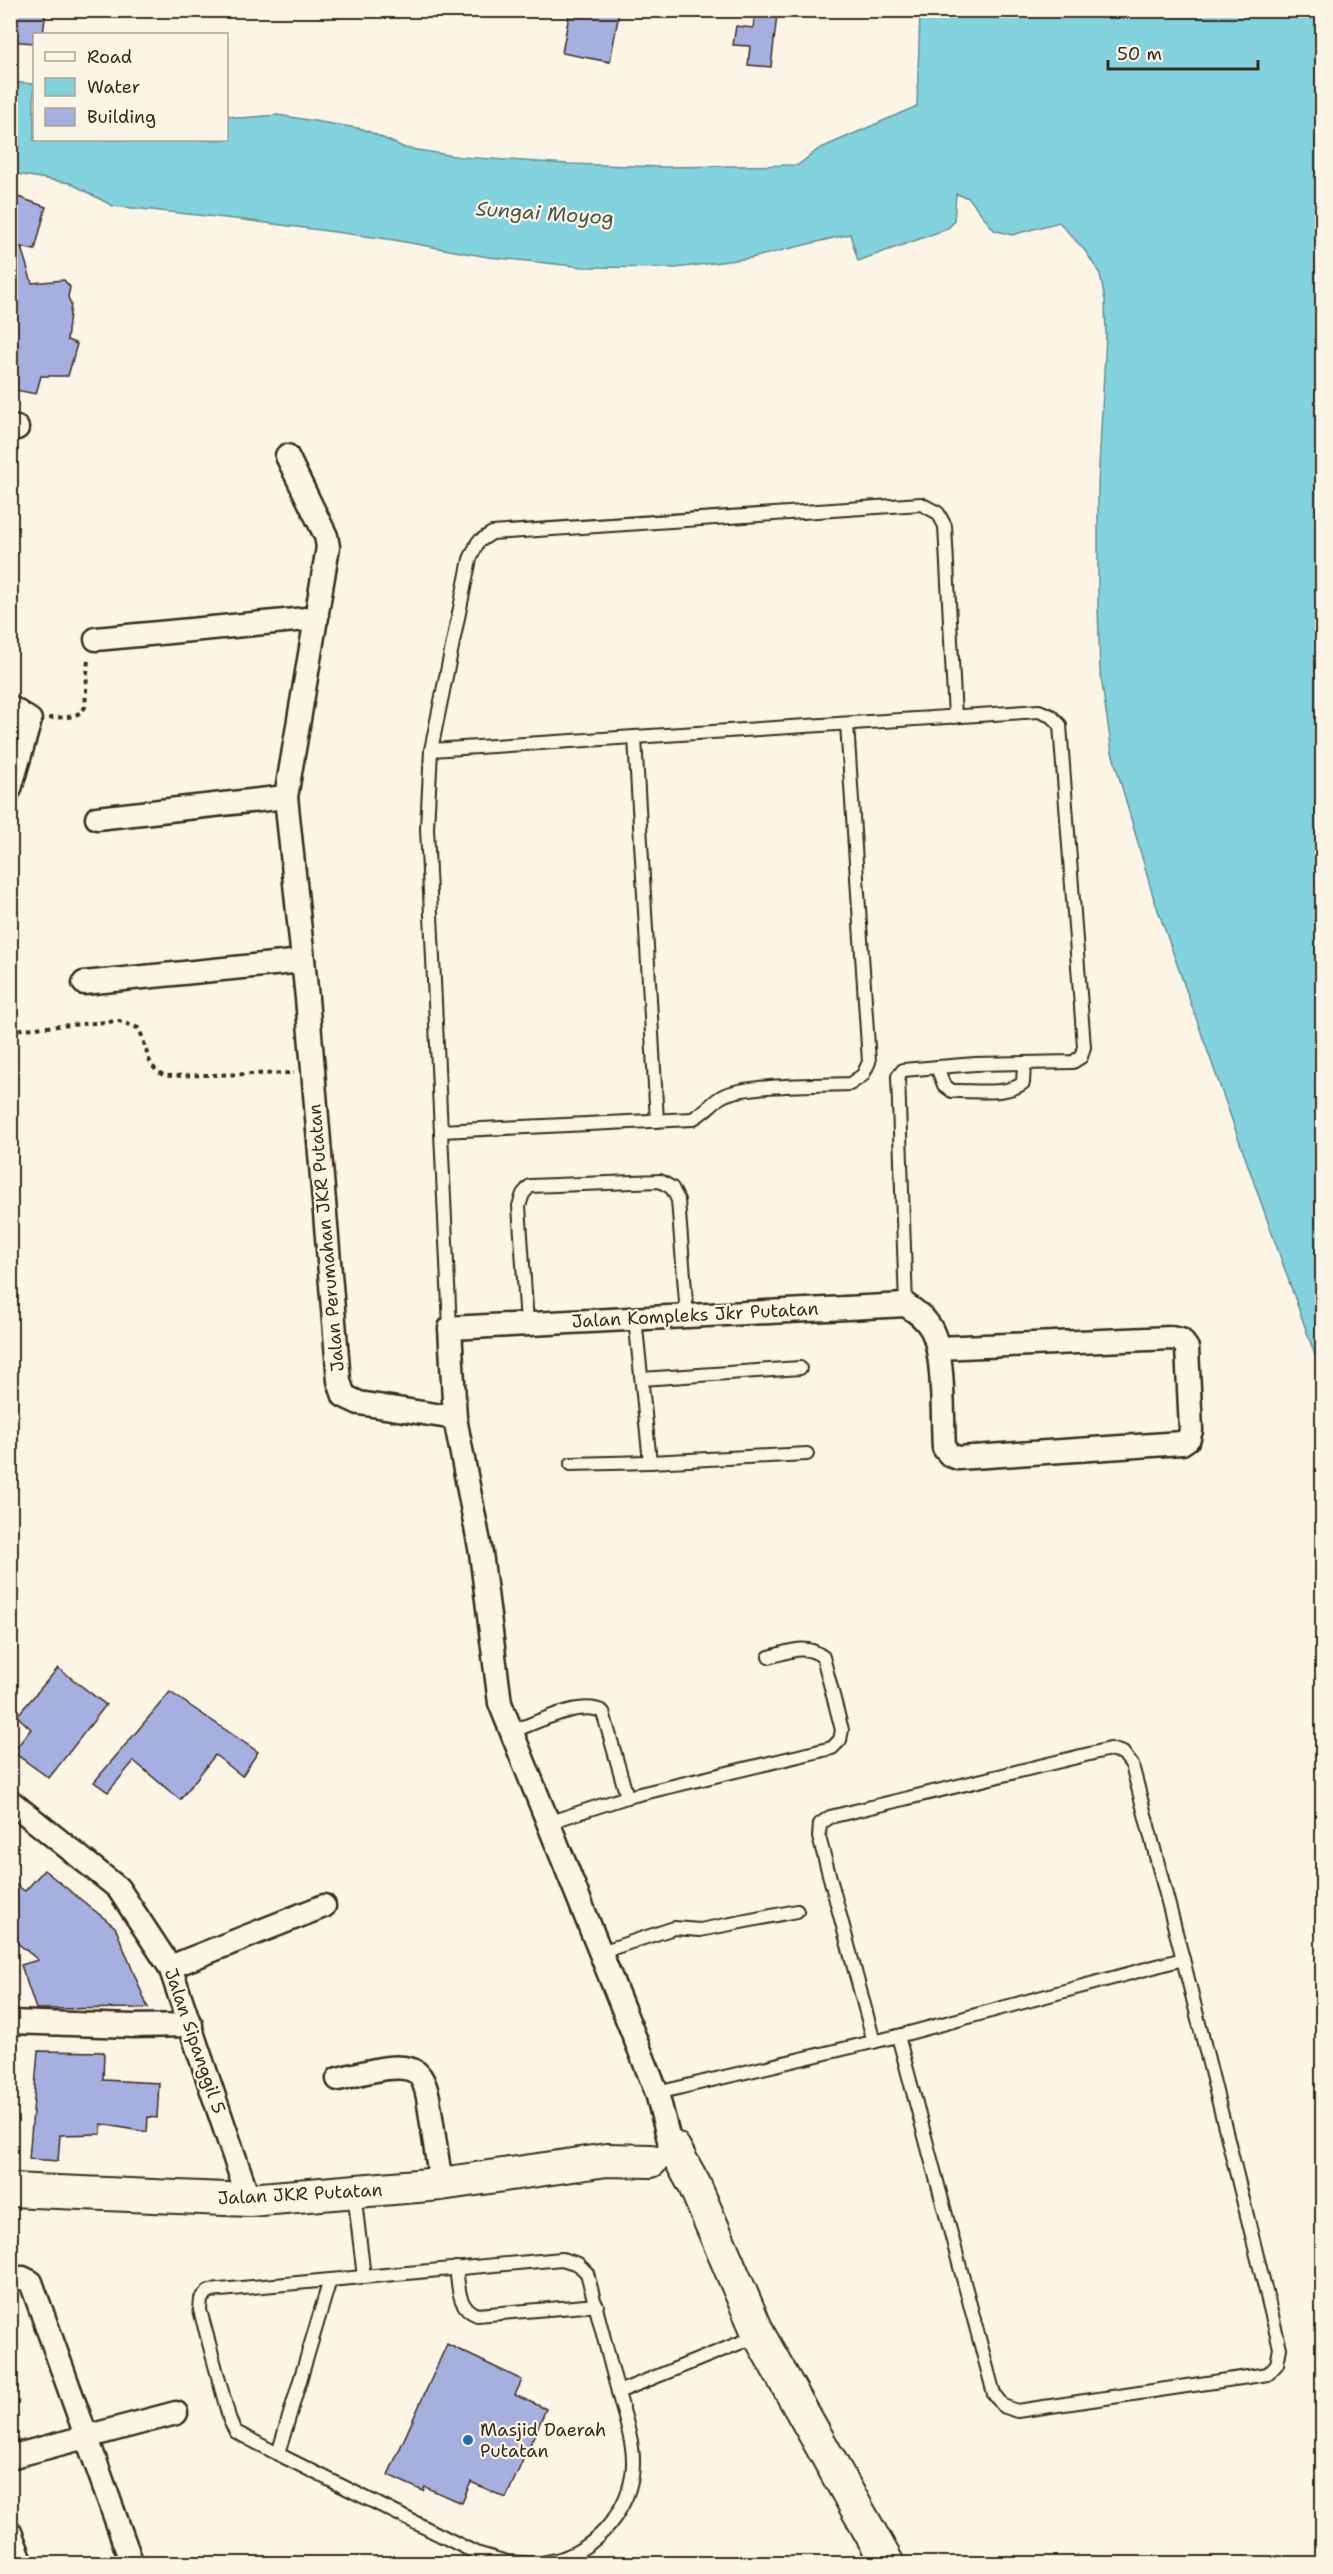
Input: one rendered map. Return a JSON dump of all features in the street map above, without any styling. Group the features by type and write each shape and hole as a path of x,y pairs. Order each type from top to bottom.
{"street":[{"name":"Jalan Perumahan JKR Putatan","path":"287,456 326,536 328,547 286,796 303,961 339,1381 344,1396 358,1403 455,1418"},
{"path":"96,639 317,618"},
{"path":"10,707 30,720 10,789"},
{"path":"97,818 286,796"},
{"path":"84,983 303,961"},
{"path":"906,1305 921,1315 934,1338 944,1448 950,1455 958,1458 1182,1443 1189,1438 1191,1430 1187,1348 1181,1340 1171,1338 934,1338"},
{"name":"Jalan Kompleks Jkr Putatan","path":"450,1328 906,1305"},
{"path":"450,1328 455,1418 481,1553 500,1703 657,2093 660,2149 688,2170 759,2335 888,2564"},
{"name":"Jalan Sipanggil 5","path":"10,1801 117,1888 171,1967 249,2200"},
{"path":"171,1967 324,1906"},
{"path":"10,2022 133,2026 191,2025"},
{"path":"338,2079 386,2068 401,2067 416,2072 424,2083 428,2097 441,2184"},
{"name":"Jalan JKR Putatan","path":"10,2190 249,2200 441,2184 589,2162 635,2159 660,2149"},
{"path":"10,2278 23,2278 31,2282 132,2564"},
{"path":"10,2457 176,2413"},
{"path":"10,2532 20,2558"}],"lane":[{"path":"450,1328 427,840 431,750 470,559 478,542 492,533 921,504 938,513 945,526 955,717"},
{"path":"431,750 1039,711 1052,716 1060,725 1084,1047 1080,1057 1073,1062 937,1067 903,1070 898,1077 896,1085 906,1305"},
{"path":"441,1131 692,1119 707,1111 721,1097 739,1090 850,1084 863,1075 869,1062 847,723"},
{"path":"635,738 657,1121"},
{"path":"937,1067 944,1085 952,1091 996,1090 1015,1089 1023,1083 1024,1064"},
{"path":"527,1323 519,1206 523,1194 530,1186 660,1181 672,1188 678,1200 687,1315"},
{"path":"635,1318 650,1462"},
{"path":"642,1379 800,1368"},
{"path":"571,1464 807,1454"},
{"path":"547,1823 627,1797 832,1748 840,1740 842,1730 823,1657 814,1650 803,1648 769,1657"},
{"path":"513,1731 582,1707 594,1707 603,1712 627,1797"},
{"path":"874,2042 819,1837 820,1824 830,1816 1110,1749 1123,1753 1132,1766 1184,1959 1280,2348 1277,2364 1268,2374 1017,2411 1003,2406 993,2394 898,2036"},
{"path":"601,1952 674,1928 700,1930 797,1911"},
{"path":"657,2093 898,2036 1184,1959"},
{"path":"354,2192 364,2277"},
{"path":"562,2259 578,2264 587,2273 597,2305 633,2460 628,2491 616,2518 594,2540 570,2555 538,2564 507,2562 476,2553 236,2432 230,2421 200,2310 201,2299 209,2291 456,2268 562,2259"},
{"path":"456,2268 462,2305 469,2312 477,2314 597,2305"},
{"path":"278,2454 330,2280"},
{"path":"618,2392 759,2335"}],"path":[{"path":"30,720 76,716 82,712 85,706 89,651 96,639"},
{"path":"10,1030 119,1021 138,1028 149,1064 156,1072 175,1077 312,1072"}],"water":[{"name":"Sungai Moyog","path":"920,10 1322,11 1322,1375 1153,896 1112,752 1100,671 1098,606 1098,485 1106,336 1105,300 1100,274 1086,252 1059,222 1012,235 994,230 969,198 956,194 954,222 947,229 858,261 850,234 751,258 676,268 584,267 488,257 388,239 244,220 113,206 70,183 11,173 11,82 33,84 33,141 228,141 228,115 239,118 278,115 363,129 405,148 461,157 662,167 798,165 819,149 917,106"}],"building":[{"path":"10,10 46,10 43,33 33,33 33,43 10,41"},
{"path":"570,10 619,13 610,62 562,53"},
{"path":"755,12 777,15 771,67 748,65 750,46 733,45 736,26 753,28"},
{"path":"10,194 46,207 35,250 21,247 32,283 64,280 70,287 68,297 71,304 67,340 77,344 68,376 41,376 36,394 10,389"},
{"path":"58,1668 106,1705 49,1778 13,1752 31,1729 17,1716"},
{"path":"170,1692 258,1752 242,1776 215,1755 180,1800 134,1761 108,1792 94,1782"},
{"path":"44,1870 115,1927 148,2008 36,2009 21,1965 38,1960 10,1937 10,1881 25,1891"},
{"path":"38,2051 104,2052 103,2080 159,2083 157,2118 148,2117 147,2132 101,2124 101,2134 60,2135 58,2161 29,2159"},
{"name":"Masjid Daerah Putatan","path":"447,2344 522,2380 515,2395 546,2409 506,2498 471,2482 462,2503 425,2487 423,2491 388,2475"}],"place":[{"name":"Masjid Daerah Putatan","path":"468,2440"}]}
